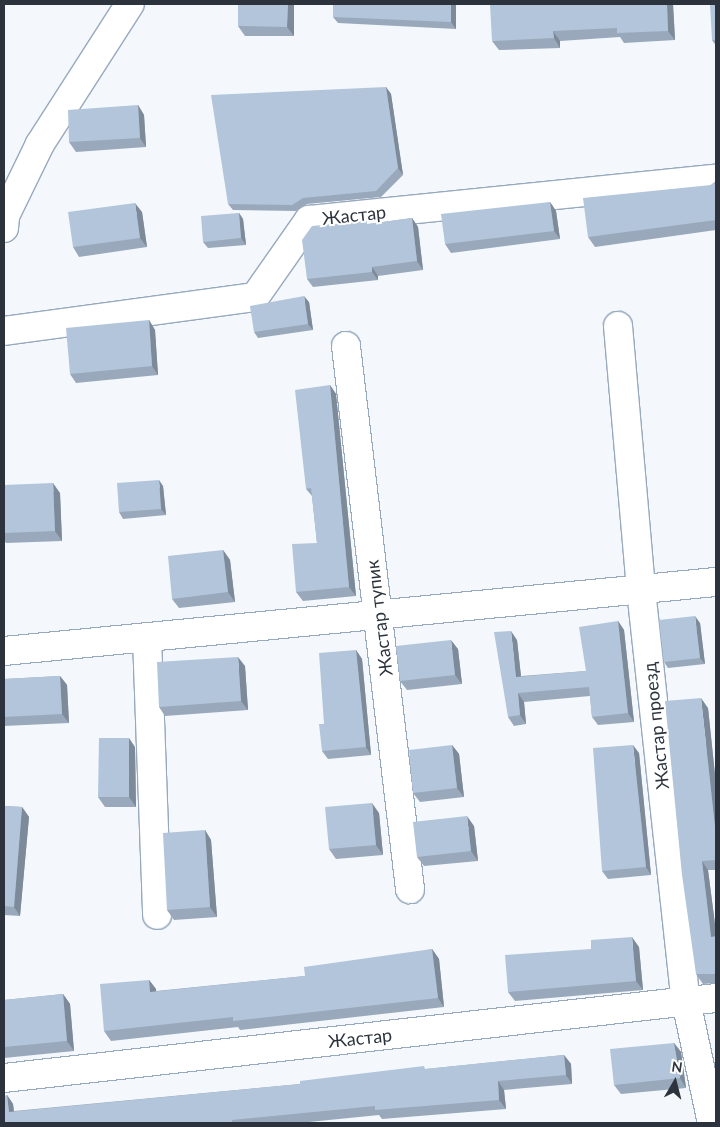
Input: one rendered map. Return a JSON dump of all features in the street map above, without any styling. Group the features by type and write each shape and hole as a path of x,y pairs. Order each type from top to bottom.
{"street":[{"path":"4,228 5,216 40,144 130,4"},
{"name":"Жастар","path":"4,331 255,297 309,220 716,179"},
{"name":"Жастар проезд","path":"618,326 641,590 686,1001 712,1123"},
{"name":"Жастар тупик","path":"346,346 410,889"},
{"path":"4,652 716,582"},
{"path":"147,638 158,915"},
{"name":"Жастар","path":"4,1078 716,998"}],"building":[{"path":"238,4 288,4 287,27 238,26"},
{"path":"333,4 451,4 451,22 333,17"},
{"path":"490,4 667,4 668,31 617,33 617,28 553,31 554,38 492,41"},
{"path":"710,4 716,4 716,40 712,40"},
{"path":"386,87 398,168 376,191 303,198 292,205 228,204 211,95"},
{"path":"138,105 140,138 69,142 68,110"},
{"path":"716,181 716,220 588,237 583,198 711,185"},
{"path":"550,202 554,231 445,244 441,214"},
{"path":"135,203 140,238 73,247 68,212"},
{"path":"239,213 241,238 203,242 201,216"},
{"path":"412,218 417,261 372,267 372,272 307,279 302,240 312,226 367,221 367,224"},
{"path":"304,296 308,324 254,332 250,306"},
{"path":"149,320 152,366 70,374 66,328"},
{"path":"330,385 349,587 296,592 292,544 317,543 311,488 306,489 295,390"},
{"path":"159,480 161,509 119,512 117,483"},
{"path":"53,483 55,531 4,533 4,485"},
{"path":"223,550 228,592 172,599 168,556"},
{"path":"695,616 700,658 664,662 659,620"},
{"path":"618,621 628,713 592,717 589,687 518,693 520,715 508,717 494,632 511,631 516,677 586,671 579,627"},
{"path":"451,640 455,675 400,681 396,646"},
{"path":"356,650 366,747 322,751 319,724 324,724 319,653"},
{"path":"238,657 241,701 159,707 157,662"},
{"path":"60,676 62,714 4,717 4,679"},
{"path":"701,698 716,836 716,860 702,861 711,937 716,936 716,974 696,974 682,875 665,701"},
{"path":"99,738 129,738 129,797 98,797"},
{"path":"452,745 457,788 413,793 409,750"},
{"path":"633,745 646,867 602,871 593,748"},
{"path":"372,803 376,845 329,849 325,807"},
{"path":"4,806 22,807 14,907 4,906"},
{"path":"467,816 471,851 417,857 413,822"},
{"path":"205,830 210,907 167,910 163,833"},
{"path":"632,937 636,981 508,992 505,955 591,949 591,940"},
{"path":"432,949 438,998 233,1021 233,1017 104,1031 100,984 149,980 150,992 305,976 304,967"},
{"path":"63,994 67,1041 4,1047 4,1000"},
{"path":"674,1043 680,1078 614,1085 610,1049"},
{"path":"564,1055 566,1075 498,1081 499,1100 375,1110 375,1106 232,1120 232,1123 4,1123 4,1096 7,1095 9,1112 300,1084 300,1081 424,1066 425,1069"}]}
